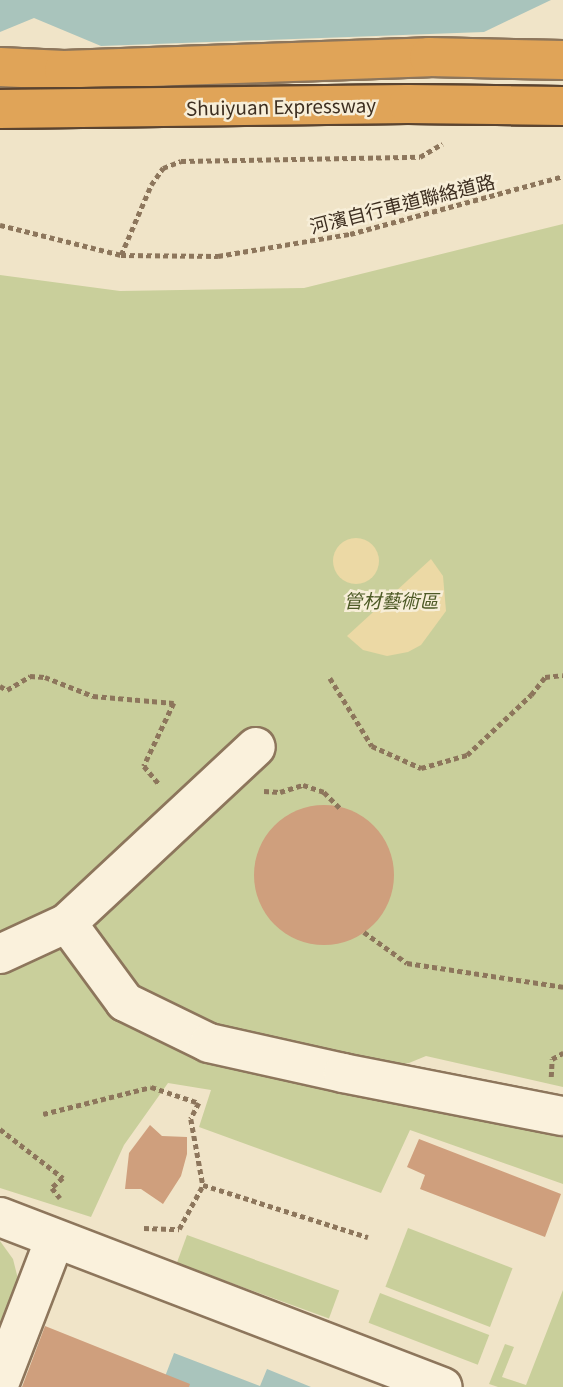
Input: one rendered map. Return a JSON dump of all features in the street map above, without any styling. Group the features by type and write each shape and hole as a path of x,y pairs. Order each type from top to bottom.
{"highway":[{"path":"0,67 64,70 429,57 563,61"},
{"name":"Shuiyuan Expressway","path":"0,109 408,104 563,106"}],"lane":[{"path":"0,954 67,923 246,755"},
{"path":"67,923 125,1002 209,1043 343,1073 563,1116"},
{"path":"0,1217 443,1387"},
{"path":"0,1382 55,1239"}],"path":[{"path":"121,255 151,186 163,168 181,161 420,158 453,137"},
{"name":"河濱自行車道聯絡道路","path":"0,225 121,255 218,256 351,234 563,176"},
{"path":"330,678 372,746 421,768 467,755 531,695 545,677 563,675"},
{"path":"0,686 7,690 30,676 45,677 93,696 174,703 144,766 186,813"},
{"path":"246,755 260,790 280,792 303,785 324,792 340,808"},
{"path":"364,932 407,963 563,987"},
{"path":"43,1114 151,1087 199,1103 191,1119 203,1185 179,1229 137,1228"},
{"path":"0,1129 63,1178 52,1188 74,1218 55,1239"},
{"path":"203,1185 368,1237"}],"green space":[{"name":"管材藝術區","path":"563,224 563,1087 426,1056 391,1066 383,1097 563,1138 563,1184 410,1130 381,1193 199,1127 211,1090 168,1083 124,1145 91,1217 0,1188 0,275 120,291 304,288"},
{"path":"408,1228 513,1268 490,1327 385,1287"},
{"path":"187,1235 339,1290 329,1319 177,1263"},
{"path":"0,1241 13,1259 18,1279 15,1297 0,1336"},
{"path":"563,1290 563,1387 498,1387 489,1384 505,1344 514,1347 502,1377 526,1385"},
{"path":"380,1293 489,1335 478,1365 369,1323"}],"sand":[{"path":"356,538 372,545 379,561 372,577 356,584 340,577 333,561 340,545"},
{"path":"431,559 443,576 446,611 421,645 408,652 387,656 363,650 347,636"}],"water":[{"path":"0,0 551,0 484,32 101,46 34,18 0,32"},
{"path":"174,1353 260,1386 267,1369 311,1387 161,1387"}],"building":[{"path":"324,805 351,810 374,825 389,848 394,875 389,902 374,925 351,940 324,945 297,940 274,925 259,902 254,875 259,848 274,825 297,810"},
{"path":"150,1125 162,1136 187,1137 187,1154 181,1176 163,1204 141,1189 125,1189 129,1153"},
{"path":"419,1139 561,1194 545,1237 420,1189 425,1175 407,1167"},
{"path":"45,1326 190,1384 189,1387 22,1387"}]}
